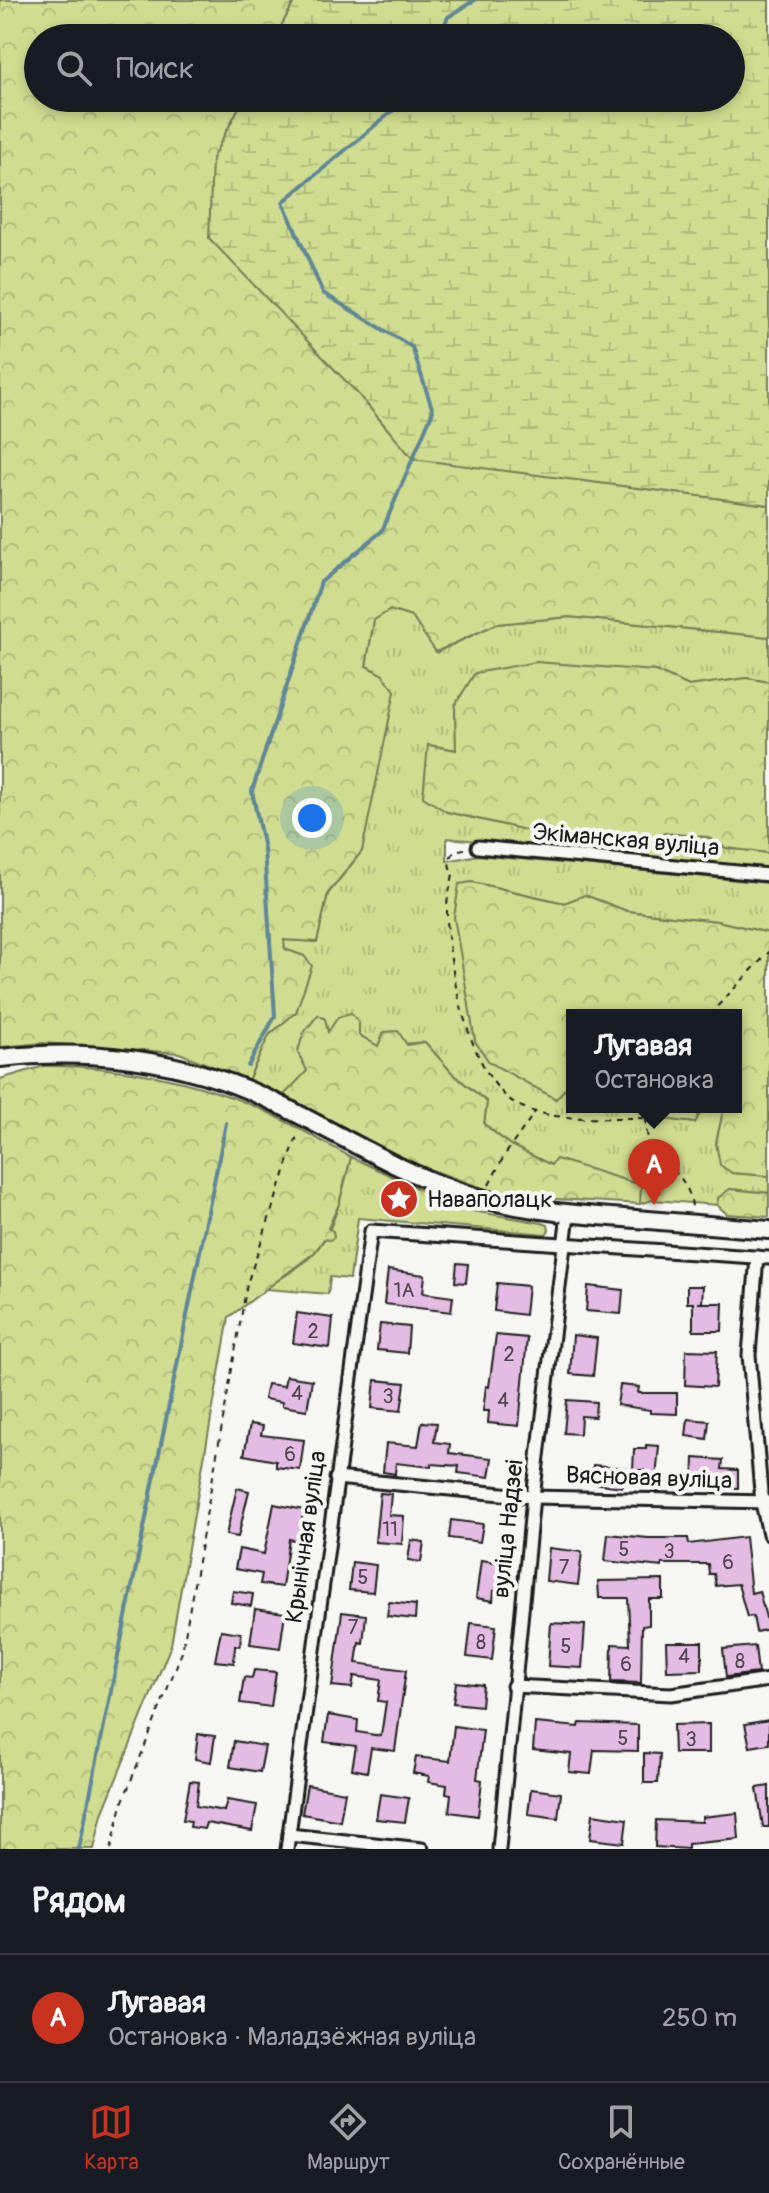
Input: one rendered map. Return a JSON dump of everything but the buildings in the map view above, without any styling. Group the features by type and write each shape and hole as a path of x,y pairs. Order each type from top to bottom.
{"main road":[{"path":"0,1058 43,1053 133,1058 219,1079 263,1097 403,1169 482,1198 568,1214 769,1230"}],"street":[{"name":"Экіманская вуліца","path":"478,847 769,875"},
{"name":"вуліца Надзеі","path":"499,1849 533,1497 568,1214"},
{"name":"Крынічная вуліца","path":"287,1849 371,1231 564,1242"},
{"path":"564,1242 763,1258 749,1355 769,1534"},
{"name":"Вясновая вуліца","path":"336,1478 533,1497 766,1503"},
{"path":"513,1686 671,1694 769,1680"},
{"path":"289,1835 422,1849"}],"path":[{"path":"478,847 458,850 449,856 453,874 448,888 448,940 470,1040 486,1072 501,1091 517,1104 535,1111 554,1116 646,1118"},
{"path":"715,1009 769,952"},
{"path":"482,1198 504,1156 535,1111"},
{"path":"647,1113 648,1141 656,1153 681,1176 691,1196 690,1224"},
{"path":"111,1849 123,1801 182,1652 247,1284 303,1117"}],"green space":[{"path":"0,0 295,0 282,24 24,24 24,112 237,112 212,159 358,394 413,458 769,505 769,637 569,617 496,624 436,652 412,617 390,610 374,620 366,666 383,675 395,691 362,851 328,893 317,942 284,940 285,949 304,956 312,966 296,1012 269,1035 248,1080 179,1053 43,1043 0,1047"},
{"path":"295,0 769,0 769,505 413,459 358,394 209,238 212,159 237,112 745,112 745,24 282,24"},
{"path":"390,610 412,617 437,652 496,624 569,617 769,637 769,682 747,678 689,686 655,671 455,705 456,750 429,745 447,812 592,845 644,850 664,833 707,837 726,848 769,853 769,868 447,838 447,861 478,855 769,883 769,933 717,921 627,911 585,895 565,903 472,882 555,1099 566,1087 566,1113 666,1113 665,1119 695,1123 700,1113 723,1113 716,1143 732,1173 769,1176 769,1193 730,1189 718,1198 717,1205 653,1200 640,1204 640,1185 551,1165 510,1145 484,1124 487,1102 453,1074 425,1042 378,1046 359,1035 328,1033 318,1015 303,1034 308,1071 284,1095 248,1080 269,1035 296,1012 304,956 284,949 284,940 317,942 328,894 362,851 374,785 383,675 366,666 374,620"},
{"path":"536,662 655,671 689,686 747,678 769,682 769,853 726,848 707,837 664,833 644,850 592,845 447,812 423,797 428,745 456,750 455,705 475,673"},
{"path":"472,882 564,903 585,895 627,911 717,921 769,933 769,1176 732,1173 720,1165 716,1143 723,1113 742,1113 742,1009 566,1009 566,1088 556,1099 489,1062 475,1041 454,917 459,884"},
{"path":"351,1013 359,1023 359,1035 378,1046 384,1032 398,1031 407,1045 425,1042 453,1074 487,1102 484,1124 510,1145 551,1165 556,1159 641,1185 640,1204 505,1196 406,1161 284,1095 307,1071 298,1052 303,1034 318,1015 325,1019 328,1032 338,1017"},
{"path":"44,1066 126,1071 208,1089 259,1108 351,1157 339,1204 328,1228 333,1231 334,1237 324,1239 314,1253 229,1317 171,1645 102,1814 94,1849 0,1849 0,1079"},
{"path":"666,1113 700,1113 695,1123 664,1119"},
{"path":"351,1157 461,1209 542,1223 548,1225 549,1230 546,1234 358,1218 350,1279 330,1277 328,1294 266,1289 305,1262 323,1241 338,1206"},
{"path":"730,1189 769,1193 769,1217 727,1214 717,1205 718,1198"}],"waterway":[{"path":"445,24 448,17 475,0"},
{"path":"248,1066 275,1016 264,849 252,791 321,582 382,531 433,411 412,347 323,293 283,202 391,112"},
{"path":"79,1849 226,1123"}],"place":[{"name":"Наваполацк","path":"399,1199"},
{"name":"Лугавая","path":"654,1205"}]}
